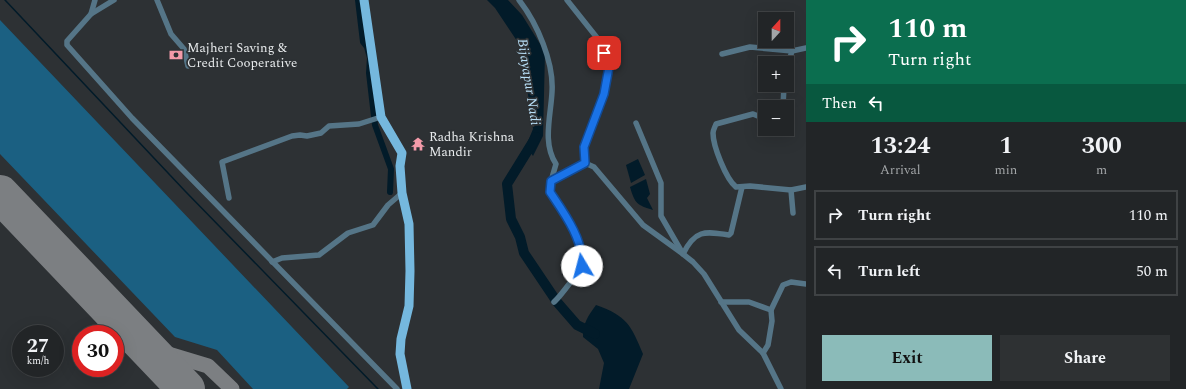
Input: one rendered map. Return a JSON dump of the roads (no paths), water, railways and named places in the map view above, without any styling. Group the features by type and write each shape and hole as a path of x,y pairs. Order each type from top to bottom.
{"main road":[{"path":"364,0 381,117 402,154 400,166 402,193 409,224 410,271 409,306 401,339 400,354 407,389"}],"street":[{"path":"91,14 95,0"},
{"path":"114,0 91,14 66,41 67,45 132,118 397,389"},
{"path":"157,0 171,34 184,49 188,66"},
{"path":"519,0 530,15 550,66 552,90 549,141 550,155 556,164 551,181 550,192 566,216 583,254 582,266 556,300"},
{"path":"567,0 598,39 609,67 604,94 584,147 585,163"},
{"path":"722,54 750,47 792,51 806,48"},
{"path":"791,56 792,51"},
{"path":"758,116 753,114 716,124 713,132 723,170 731,184 736,188 742,187 792,190 806,186"},
{"path":"229,198 222,162 255,148 292,136 307,136 321,133 329,126 359,124 381,117"},
{"path":"636,123 661,183 661,216 683,254"},
{"path":"551,181 585,163"},
{"path":"585,163 594,168 643,225 693,262 704,274 739,330 764,353 780,389"},
{"path":"683,254 687,246 698,234 708,231 729,235 731,233 742,187"},
{"path":"792,190 793,213"},
{"path":"272,262 282,258 319,255 348,233 373,226 388,205 402,193"},
{"path":"764,353 768,345 772,321 771,310 783,285 790,282 806,284"},
{"path":"721,302 749,302 771,310"}],"water":[{"path":"487,0 508,0 522,15 545,52 543,136 533,156 526,146 533,129 521,47 495,8"},
{"path":"638,159 645,175 631,183 626,165"},
{"path":"646,179 650,194 647,198 653,210 643,207 637,203 633,197 630,187"},
{"path":"596,305 615,313 627,323 643,354 629,389 599,389 604,363 598,349 583,337 586,320"}],"waterway":[{"path":"5,0 185,191 378,389"},
{"path":"358,0 363,42 367,47 370,58 369,73 375,125 391,169 390,192"},
{"name":"Bijayapur Nadi","path":"536,137 507,184 511,219 520,237 524,253 557,302 577,325 595,334"}],"place":[{"name":"Majheri Saving & Credit Cooperative","path":"176,55"},
{"name":"Radha Krishna Mandir","path":"418,144"}]}
